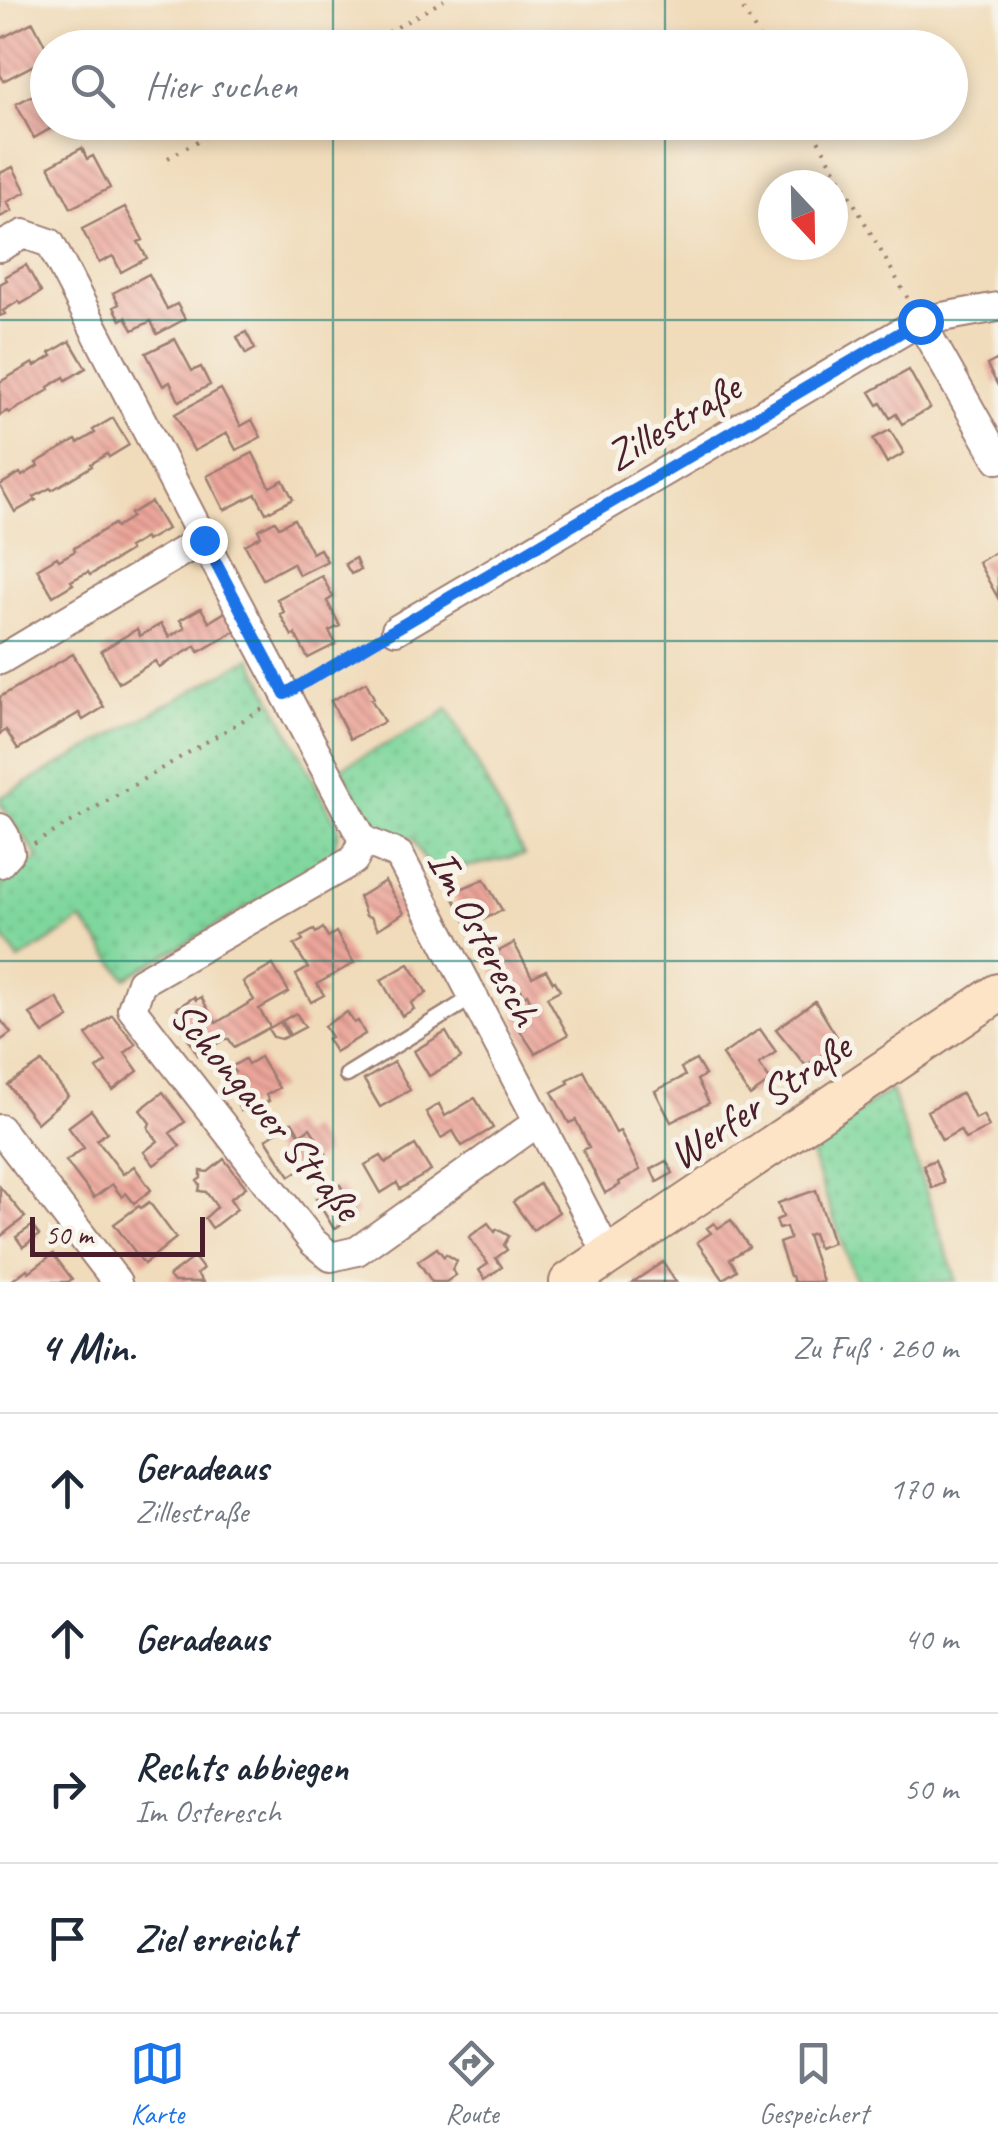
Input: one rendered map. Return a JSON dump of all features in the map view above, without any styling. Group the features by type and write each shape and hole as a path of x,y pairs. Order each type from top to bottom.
{"street":[{"name":"Im Osteresch","path":"0,247 24,234 50,243 363,840 399,855 538,1122 590,1272"},
{"name":"Zillestraße","path":"396,630 920,321 998,307"},
{"path":"920,321 998,459"},
{"path":"0,660 204,540"},
{"name":"Schongauer Straße","path":"363,840 354,860 141,982 132,1009 312,1242 331,1257 357,1251 538,1122"},
{"name":"Werfer Straße","path":"590,1272 998,993"},
{"path":"0,1130 118,1282"}],"lane":[{"path":"347,1076 473,997"}],"path":[{"path":"393,30 444,0"},
{"path":"738,0 755,30"},
{"path":"168,158 199,140"},
{"path":"818,140 920,321"},
{"path":"3,848 37,844 396,630"}],"green space":[{"path":"251,658 339,829 331,859 126,978 82,920 19,960 0,932 0,881 39,858 0,798"},
{"path":"448,708 524,855 432,874 413,839 377,832 341,768"},
{"path":"891,1090 957,1282 856,1282 808,1146"}],"building":[{"path":"33,22 37,30 30,30 30,67 3,81 0,74 0,39"},
{"path":"30,97 30,130 16,104"},
{"path":"82,148 87,159 93,156 110,188 71,208 49,166"},
{"path":"13,167 26,192 7,202 12,211 0,217 0,173"},
{"path":"125,207 143,240 138,242 147,258 121,272 113,256 99,263 82,229"},
{"path":"26,265 41,292 21,304 19,301 0,316 0,284"},
{"path":"149,274 167,309 177,304 185,319 157,334 151,321 133,330 114,307 119,304 113,293"},
{"path":"246,332 255,349 246,354 237,337"},
{"path":"175,339 192,371 201,367 210,385 179,401 170,382 163,386 146,353"},
{"path":"70,341 86,368 0,415 0,382 33,363 35,366"},
{"path":"998,359 998,386 987,365"},
{"path":"909,370 930,408 902,424 896,414 890,418 870,392"},
{"path":"221,389 241,426 252,420 261,437 236,450 227,433 194,451 175,414"},
{"path":"113,418 129,445 109,457 107,454 15,512 0,485 95,433 93,430"},
{"path":"890,430 904,453 887,463 873,439"},
{"path":"253,453 270,487 283,480 293,499 266,513 256,494 224,510 207,476"},
{"path":"151,502 167,529 128,548 130,551 90,575 88,572 71,581 73,584 53,596 37,569 75,551 74,548 114,524 116,527"},
{"path":"294,519 312,553 320,549 327,561 299,575 293,563 263,579 245,545 261,536 258,530 275,521 279,527"},
{"path":"998,551 998,598 978,562"},
{"path":"355,558 360,570 351,574 345,564"},
{"path":"322,576 333,597 327,601 340,626 329,631 336,644 308,658 280,614 284,612 277,599"},
{"path":"201,608 209,622 227,611 237,630 199,652 196,646 159,667 155,661 119,683 101,651 137,629 140,636 161,624 169,637 185,628 180,620"},
{"path":"73,654 104,707 83,720 79,713 18,749 6,730 0,734 0,697"},
{"path":"366,682 384,722 350,739 331,701"},
{"path":"484,879 502,910 469,927 452,895"},
{"path":"385,881 404,913 378,929 366,916 359,897"},
{"path":"323,928 328,937 336,932 354,963 317,984 324,995 311,1002 296,975 308,968 294,945 303,940 301,937"},
{"path":"514,943 532,977 546,970 560,990 547,997 568,1035 535,1053 514,1014 532,1004 527,994 524,996 518,984 504,991 486,958"},
{"path":"409,964 427,993 411,1003 414,1009 402,1016 381,980"},
{"path":"273,965 289,992 259,1009 270,1027 234,1047 225,1039 198,1055 173,1013 177,1008 201,997 216,1023 254,1000 243,982"},
{"path":"57,998 69,1018 43,1034 30,1014"},
{"path":"815,1001 840,1042 806,1066 776,1029"},
{"path":"347,1012 365,1034 335,1052 324,1026"},
{"path":"296,1013 305,1027 290,1035 282,1021"},
{"path":"112,1015 136,1044 125,1053 138,1071 113,1090 97,1069 106,1062 86,1035"},
{"path":"0,1019 11,1033 0,1041"},
{"path":"280,1022 288,1036 281,1039 273,1037 268,1029"},
{"path":"760,1029 776,1052 759,1064 771,1081 750,1096 722,1055"},
{"path":"446,1032 461,1058 429,1076 414,1051"},
{"path":"260,1057 279,1088 266,1095 269,1101 256,1108 253,1103 241,1111 222,1079 235,1072 231,1067"},
{"path":"696,1060 705,1075 697,1080 709,1103 671,1122 655,1091 685,1076 681,1068"},
{"path":"42,1062 68,1096 37,1123 8,1085"},
{"path":"394,1062 410,1090 380,1107 364,1080"},
{"path":"584,1071 640,1170 605,1193 583,1150 589,1147 576,1120 569,1123 552,1092"},
{"path":"163,1092 185,1122 170,1133 180,1146 154,1165 144,1152 158,1141 140,1110"},
{"path":"962,1093 975,1119 983,1115 989,1127 965,1139 960,1130 942,1140 927,1111"},
{"path":"475,1098 493,1128 462,1146 453,1131 441,1138 426,1112 439,1104 445,1116"},
{"path":"91,1110 107,1132 97,1140 123,1174 134,1166 151,1190 134,1203 126,1193 122,1197 112,1184 94,1198 66,1161 84,1148 68,1127"},
{"path":"292,1122 300,1135 310,1128 326,1153 290,1176 266,1139"},
{"path":"415,1145 431,1171 400,1189 397,1183 381,1193 365,1165 381,1156 386,1163"},
{"path":"224,1159 246,1187 230,1199 237,1209 212,1228 205,1218 217,1207 206,1192 199,1191 197,1181 201,1171 208,1172"},
{"path":"935,1160 944,1183 932,1188 923,1165"},
{"path":"666,1161 673,1173 657,1182 651,1169"},
{"path":"539,1184 559,1212 533,1230 513,1202"},
{"path":"340,1185 358,1214 334,1229 316,1199"},
{"path":"0,1187 25,1217 0,1237"},
{"path":"816,1190 833,1243 818,1248 813,1233 807,1235 823,1282 794,1282 779,1243 790,1239 786,1227 779,1229 776,1220 783,1217 778,1203"},
{"path":"149,1202 176,1238 144,1264 114,1224"},
{"path":"731,1220 749,1247 730,1259 737,1270 723,1279 697,1242 711,1233 707,1228 714,1223 718,1228"},
{"path":"488,1223 495,1232 497,1229 509,1236 504,1245 507,1250 496,1258 502,1267 485,1279 479,1270 488,1264 469,1237"},
{"path":"32,1226 39,1235 23,1247 16,1237"},
{"path":"437,1248 444,1257 446,1254 457,1261 452,1270 456,1275 446,1282 432,1282 418,1261"},
{"path":"53,1254 72,1279 68,1282 10,1282 27,1269 29,1272"},
{"path":"194,1257 203,1269 197,1274 203,1282 174,1282 169,1276"},
{"path":"663,1262 676,1282 633,1282"}],"route":[{"path":"204,540 285,694 920,321"}]}
